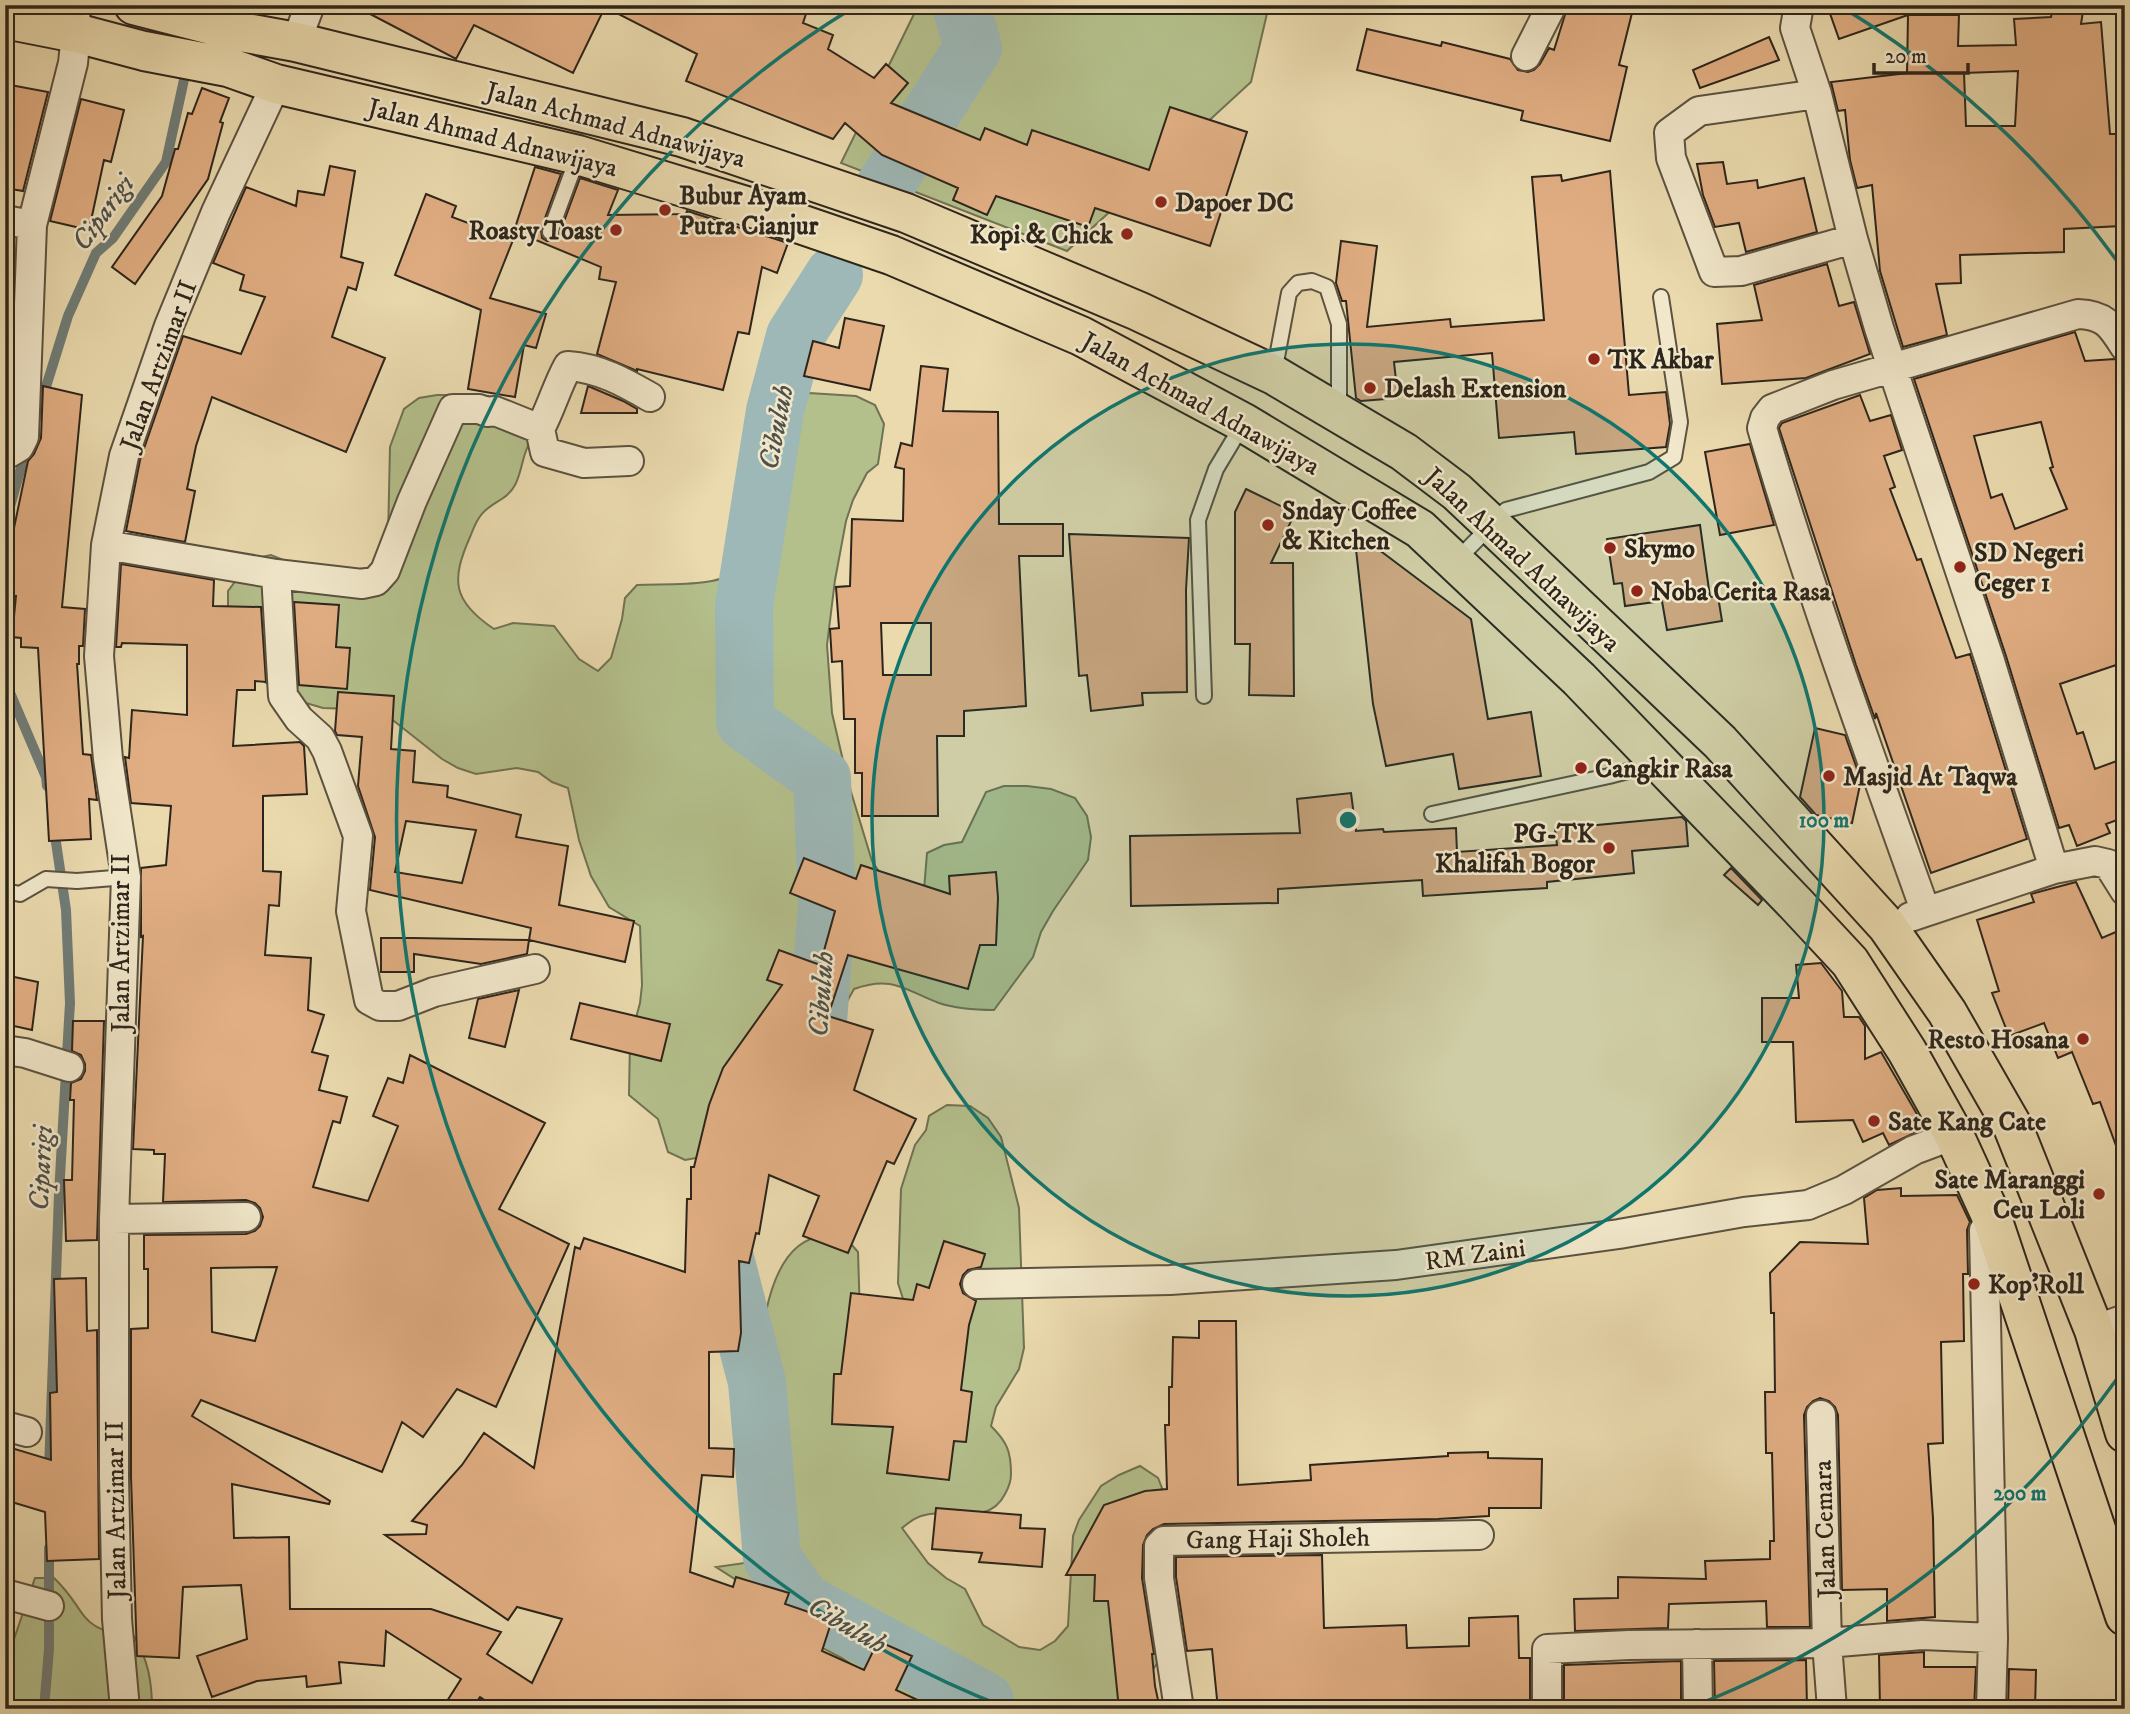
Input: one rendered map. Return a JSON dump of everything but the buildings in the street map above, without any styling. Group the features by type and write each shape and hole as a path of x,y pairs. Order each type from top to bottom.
{"main road":[{"name":"Jalan Achmad Adnawijaya","path":"143,7 258,56"},
{"name":"Jalan Achmad Adnawijaya","path":"5,19 75,19 144,51 258,56 682,137 906,213 1138,311 1274,375"},
{"name":"Jalan Ahmad Adnawijaya","path":"258,56 758,210"},
{"name":"Jalan Achmad Adnawijaya","path":"758,210 891,255 1082,336 1244,423 1420,529 1579,679 1660,762 1850,962 1907,1051 1954,1135 1992,1219 2125,1616"},
{"path":"940,276 957,235"},
{"name":"Jalan Ahmad Adnawijaya","path":"1274,375 1404,452 1457,492 1720,742 1887,926"},
{"path":"1887,926 1947,1012 2013,1128 2109,1324 2125,1433"}],"street":[{"name":"Jalan Artzimar II","path":"125,1709 116,1606 114,1219 126,877 108,759 99,656 106,545 124,456 169,326 216,212 258,56 310,5"},
{"path":"1526,56 1552,5"},
{"path":"1799,5 1795,28 1817,94 1853,239 1892,367 1990,661 2054,869"},
{"path":"5,452 9,453 19,447 24,437 18,223 73,63 75,19"},
{"path":"1817,94 1699,111 1669,133 1671,158 1714,272 1741,271 1853,239"},
{"path":"1925,910 1811,589 1762,428 1765,418 1772,409 1781,404 1892,367 2078,314 2098,316 2106,321 2125,347"},
{"path":"629,461 584,463 545,452 540,429 553,405 559,383 568,366 587,367 650,397"},
{"path":"106,545 276,574 362,584 376,582 385,572 412,501 453,409 495,411 540,429"},
{"path":"276,574 284,696 299,719 320,738 327,751 358,836 351,911 369,1000 380,1006 398,1006 435,992 535,969"},
{"path":"1887,926 1925,910 2054,869 2095,861 2108,864 2125,891"},
{"path":"5,1050 25,1053 69,1067"},
{"name":"RM Zaini","path":"977,1284 1170,1279 1396,1265 1619,1234 1744,1212 1808,1205 1844,1190 1914,1150 1954,1135"},
{"path":"114,1219 246,1217"},
{"path":"1991,1709 1993,1638 1984,1230 1992,1219"},
{"name":"Jalan Cemara","path":"1821,1415 1827,1643 1832,1709"},
{"name":"Gang Haji Sholeh","path":"1179,1709 1159,1578 1159,1546 1164,1541 1479,1535"},
{"path":"5,1594 49,1606"},
{"path":"1547,1709 1547,1649 1698,1643 1827,1643 1922,1635 1993,1638"},
{"path":"1698,1643 1698,1709"}],"lane":[{"path":"550,232 578,155"},
{"path":"1274,375 1289,293 1298,283 1312,281 1327,287 1339,324 1339,414"},
{"path":"1455,562 1506,510 1648,472 1674,457 1680,422 1661,298"},
{"path":"1204,696 1198,520 1216,469 1244,423"},
{"path":"1432,814 1609,776 1660,762"},
{"path":"5,891 20,894 46,879 77,881 126,877"}],"green space":[{"path":"904,5 1269,5 1251,82 1067,251 841,163 915,12"},
{"path":"809,393 856,396 875,405 884,424 878,464 867,473 846,521 827,645 832,713 848,782 872,861 884,879 924,890 927,853 944,845 962,842 986,792 1004,786 1051,789 1075,798 1087,816 1091,837 1088,860 1041,932 1033,957 994,1010 946,1005 889,984 879,983 854,989 844,1007 832,1011 707,1156 685,1160 668,1152 658,1119 629,1095 630,1040 642,985 640,926 609,907 591,876 579,840 568,788 552,782 538,772 517,768 476,774 458,768 442,759 380,710 323,708 271,687 255,674 228,608 228,591 252,559 271,555 291,563 367,574 388,538 390,447 404,409 419,398 460,395 532,439 512,489 484,512 473,529 458,578 463,599 480,619 494,629 513,623 554,626 579,659 598,671 611,658 625,598 637,585 707,582 721,579 741,567 747,555 747,548 740,515 738,487 746,445 760,420 774,407 788,399"},
{"path":"947,1105 970,1106 988,1118 1001,1137 1019,1208 1024,1348 1019,1369 996,1407 991,1426 1007,1447 1011,1480 998,1504 989,1510 921,1516 902,1528 928,1563 965,1589 983,1625 1019,1647 1040,1650 1055,1641 1068,1626 1073,1536 1079,1520 1101,1486 1140,1466 1158,1478 1173,1516 1178,1539 1178,1563 1173,1587 1178,1602 1168,1646 1147,1679 1146,1709 919,1709 842,1658 811,1642 774,1604 716,1567 765,1560 775,1508 776,1486 774,1427 762,1370 763,1332 766,1311 780,1269 806,1241 824,1236 845,1237 858,1252 860,1316 904,1302 898,1283 901,1189 915,1145 926,1130 929,1116"},
{"path":"35,1578 54,1578 92,1624 115,1633 134,1636 148,1671 152,1709 5,1709 5,1655 14,1639"}],"waterway":[{"name":"Cibuluh","path":"885,186 973,48 961,5"},
{"name":"Ciparigi","path":"36,419 68,316 96,253 113,238 166,162 187,66"},
{"name":"Cibuluh","path":"817,1034 827,903 822,778 745,722 744,606 775,411 795,336 834,275"},
{"name":"Ciparigi","path":"5,524 26,450"},
{"name":"Ciparigi","path":"5,681 46,777 47,786"},
{"name":"Ciparigi","path":"49,1470 59,1194 70,1003 66,910 54,829"},
{"name":"Cibuluh","path":"721,1243 757,1382 772,1558 803,1602 985,1701 986,1709"},
{"name":"Ciparigi","path":"44,1709 49,1649 49,1548"}],"place":[{"name":"Dapoer DC","path":"1161,202"},
{"name":"Bubur Ayam Putra Cianjur","path":"665,210"},
{"name":"Roasty Toast","path":"616,230"},
{"name":"Kopi & Chick","path":"1127,234"},
{"name":"TK Akbar","path":"1594,359"},
{"name":"Delash Extension","path":"1370,388"},
{"name":"Snday Coffee & Kitchen","path":"1268,525"},
{"name":"Skymo","path":"1610,548"},
{"name":"SD Negeri Ceger 1","path":"1960,567"},
{"name":"Noba Cerita Rasa","path":"1637,591"},
{"name":"Cangkir Rasa","path":"1581,768"},
{"name":"Masjid At Taqwa","path":"1829,776"},
{"name":"PG-TK Khalifah Bogor","path":"1609,848"},
{"name":"Resto Hosana","path":"2083,1039"},
{"name":"Sate Kang Cate","path":"1874,1121"},
{"name":"Sate Maranggi Ceu Loli","path":"2099,1194"},
{"name":"Kop'Roll","path":"1974,1284"}]}
